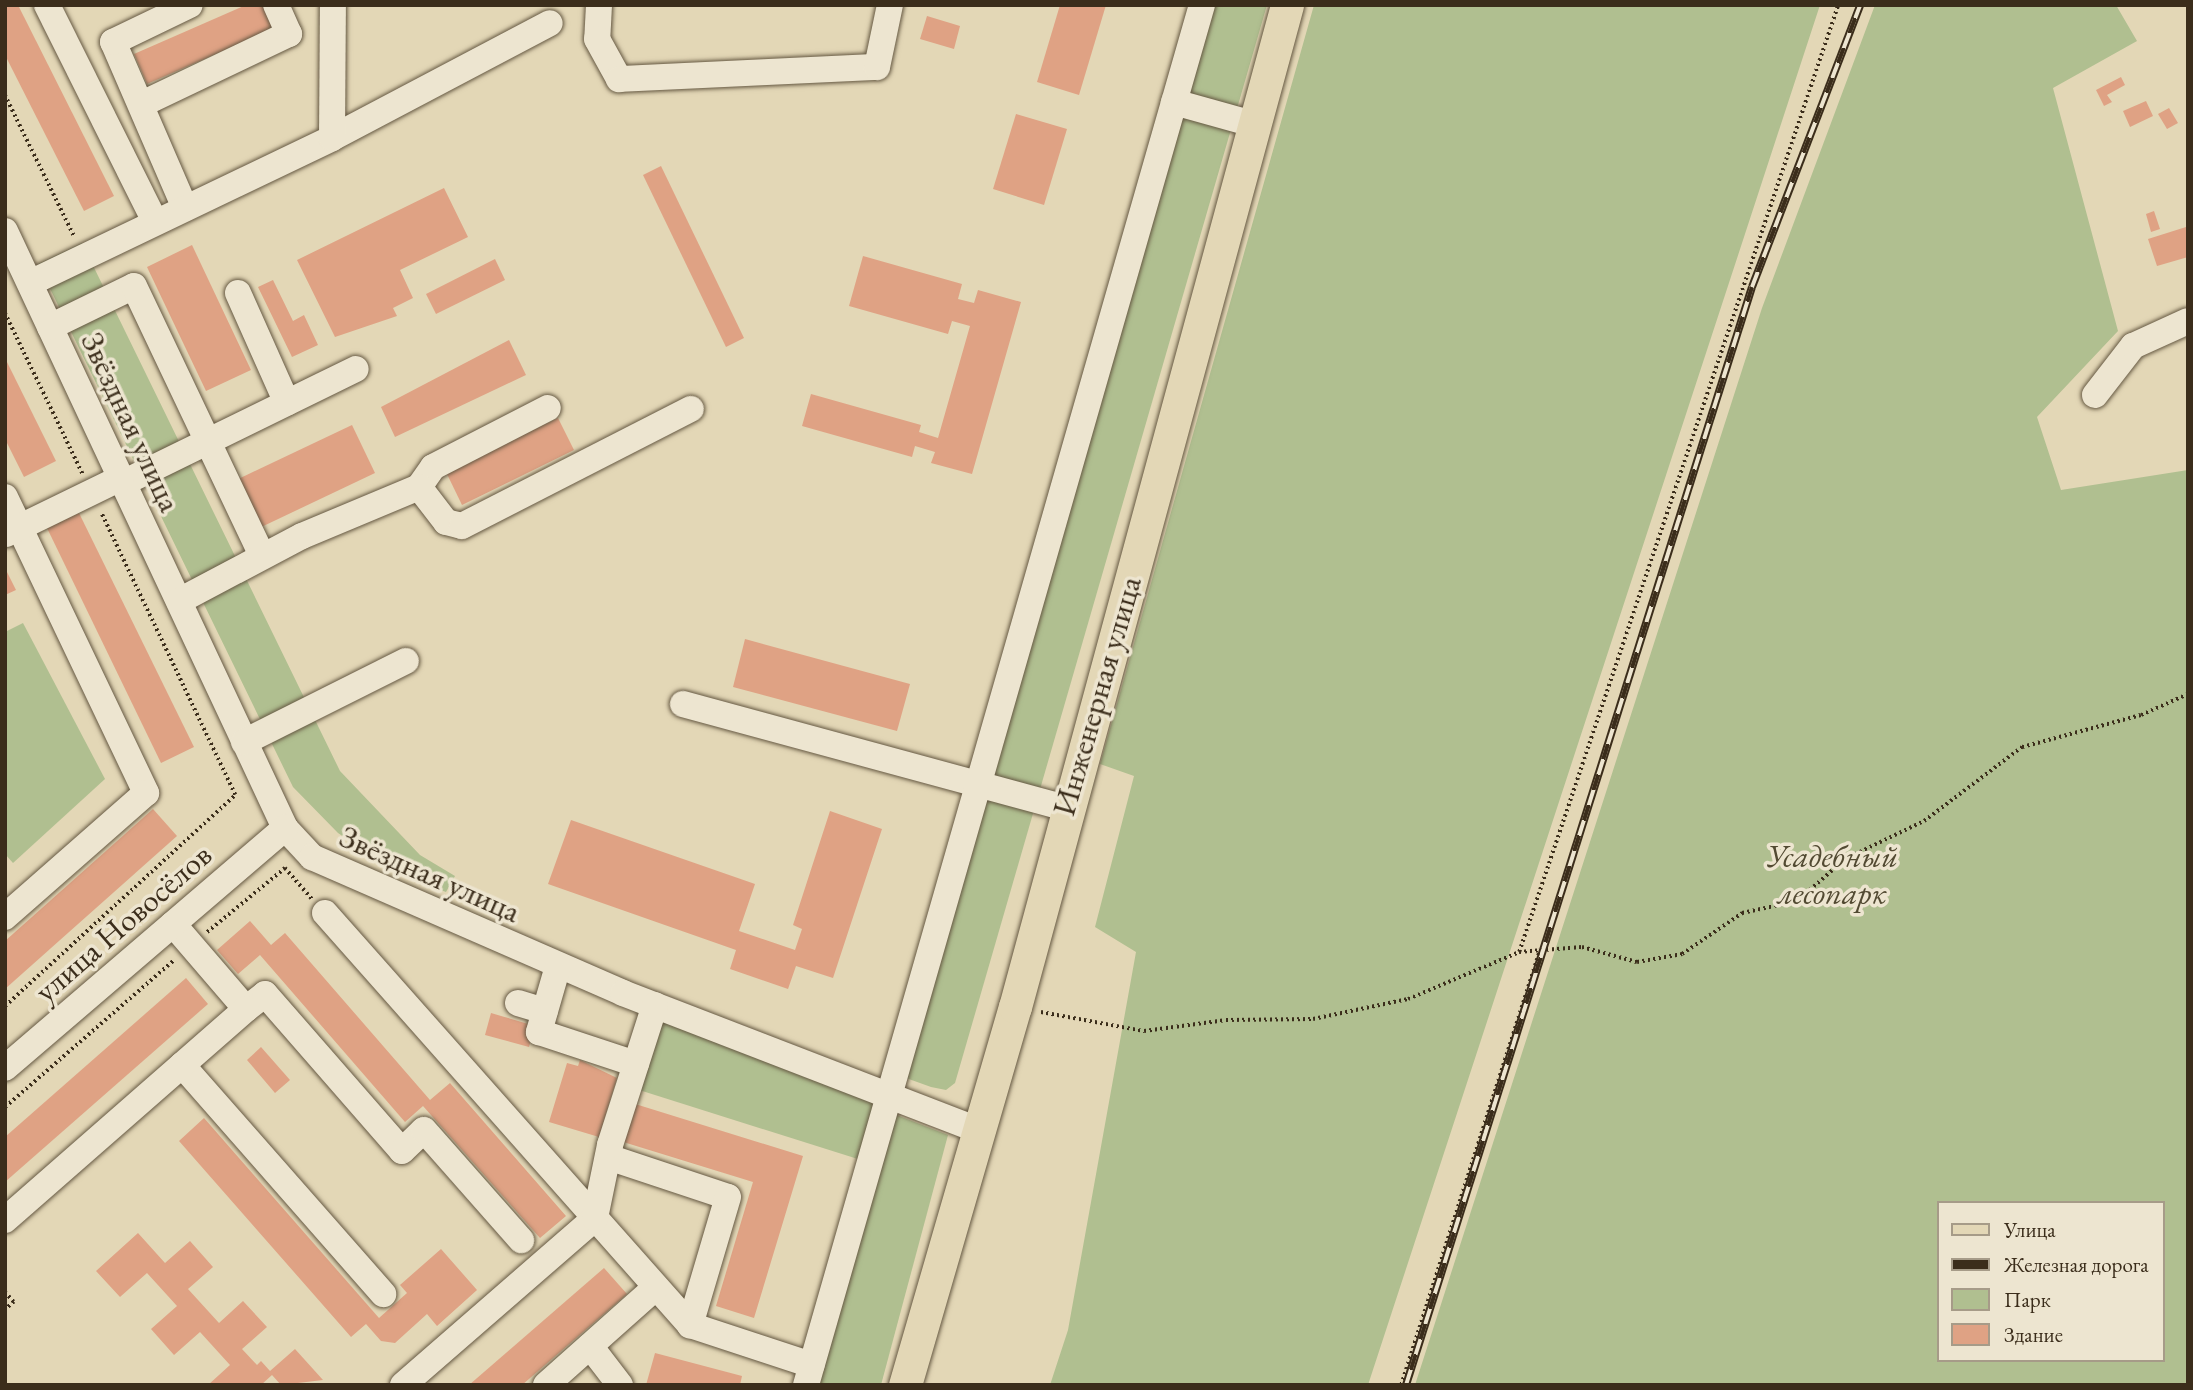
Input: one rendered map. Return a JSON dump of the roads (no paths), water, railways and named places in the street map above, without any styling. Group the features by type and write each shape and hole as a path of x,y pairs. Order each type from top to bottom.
{"main road":[{"name":"Инженерная улица","path":"905,1385 1015,1007 1066,808 1287,5"}],"street":[{"path":"47,5 155,222"},
{"path":"185,208 142,104 113,43 190,5"},
{"path":"142,104 289,34 276,5"},
{"path":"332,138 333,5"},
{"path":"599,5 597,39 619,79 877,67 890,5"},
{"path":"325,914 690,1325 809,1375 1202,5"},
{"path":"30,283 332,138 550,23"},
{"path":"1174,102 1253,124"},
{"name":"Звёздная улица","path":"5,231 285,828 312,857 348,878 558,966 978,1129"},
{"path":"50,327 134,286 262,556"},
{"path":"238,293 287,403"},
{"path":"2095,395 2133,346 2188,321"},
{"path":"13,531 208,442 356,369"},
{"path":"179,601 262,556 419,487 433,467 548,408"},
{"path":"419,487 446,522 462,526 691,409"},
{"path":"5,497 13,531 146,793 5,917"},
{"path":"244,742 406,661"},
{"path":"683,704 1066,808"},
{"name":"улица Новосёлов","path":"5,1068 285,828"},
{"path":"173,925 246,1009"},
{"path":"558,966 539,1032 636,1063"},
{"path":"5,1220 265,994 402,1151 424,1130 520,1240"},
{"path":"518,1003 545,1011"},
{"path":"403,1385 596,1219 608,1157 655,1005"},
{"path":"182,1065 383,1294"},
{"path":"608,1157 728,1197 690,1325"},
{"path":"546,1385 656,1287"},
{"path":"590,1346 620,1385"}],"railway":[{"path":"1406,1385 1752,287 1860,5"}],"park label":[{"name":"Усадебный лесопарк","path":"1832,876"}]}
